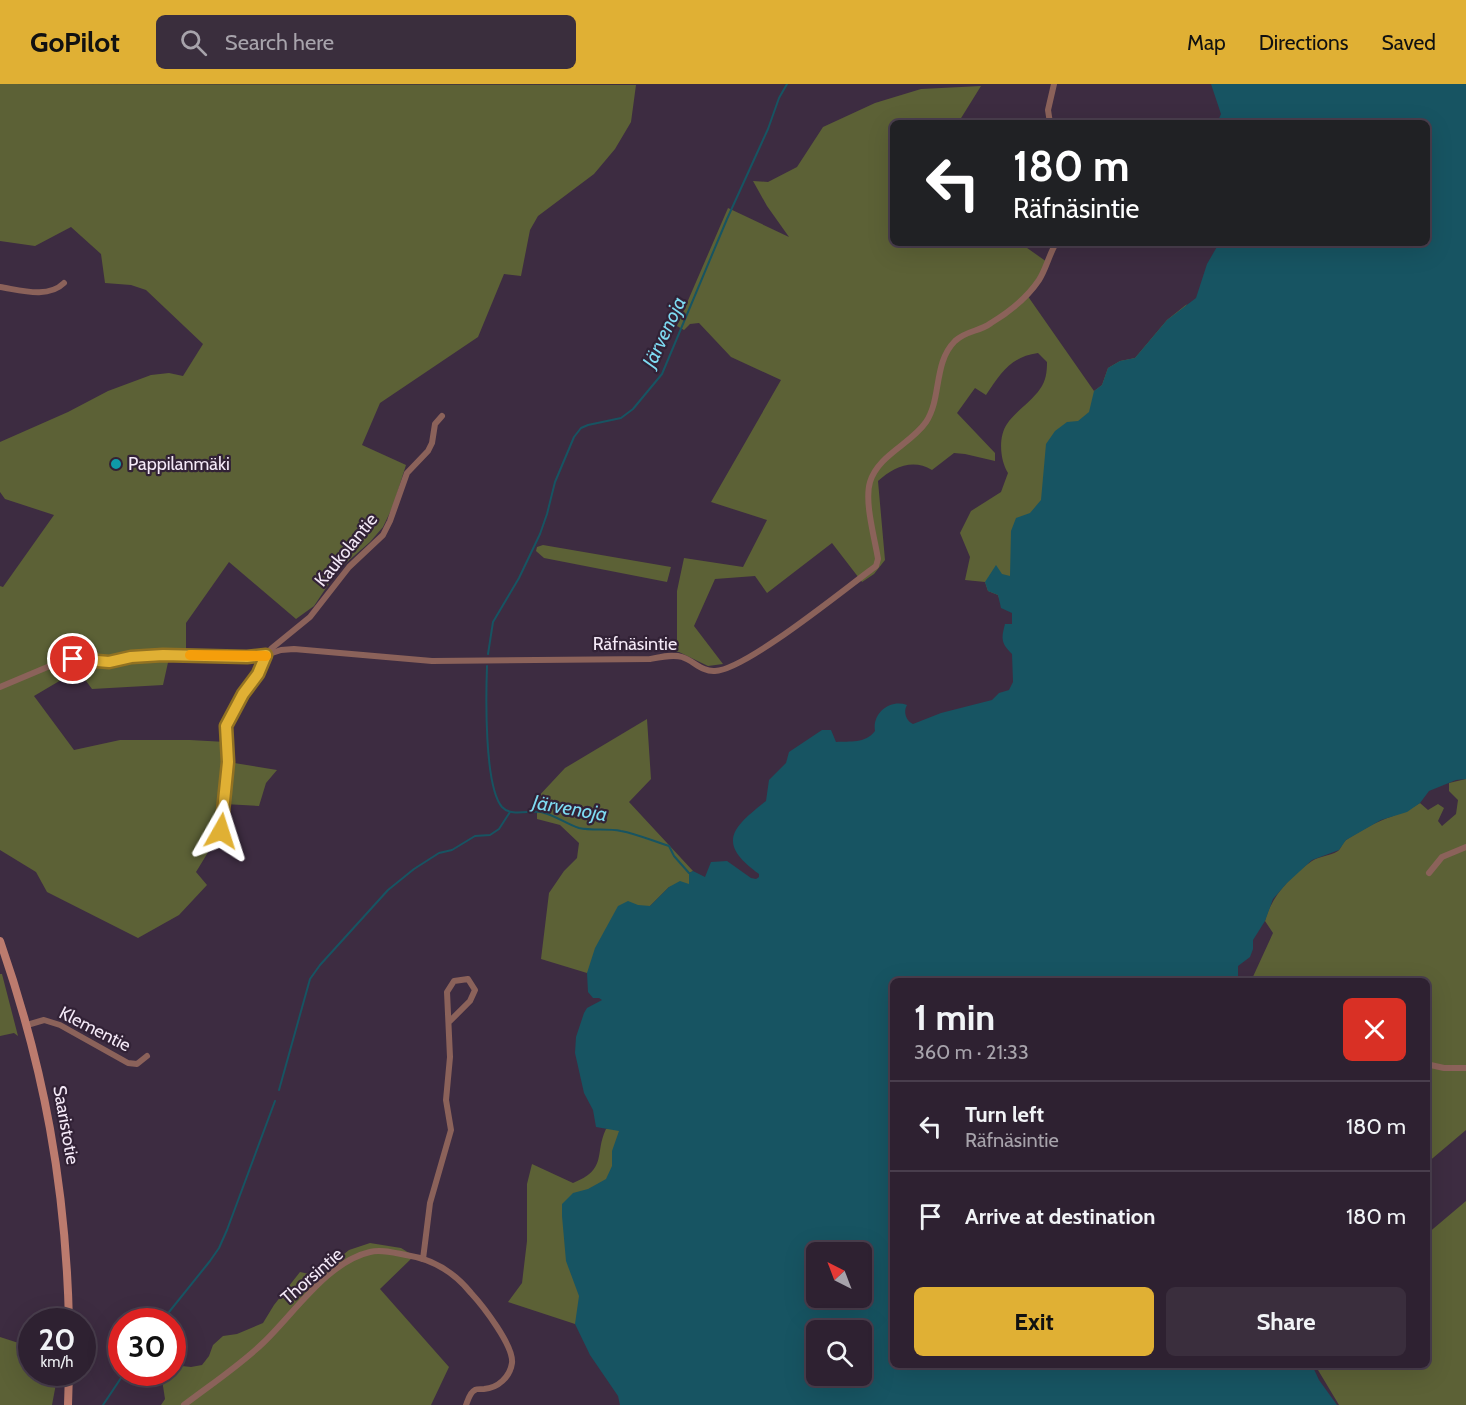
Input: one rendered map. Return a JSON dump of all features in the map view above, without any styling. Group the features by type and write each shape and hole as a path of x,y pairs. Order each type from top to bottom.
{"main road":[{"name":"Saaristotie","path":"0,941 39,1067 57,1159 63,1211 68,1308"},
{"path":"68,1405 69,1386"}],"street":[{"path":"1050,120 1048,110 1054,84"},
{"name":"Räfnäsintie","path":"0,687 57,663 73,659 109,662 131,657 163,655 247,657 294,648 432,661 679,656 690,660 704,670 716,671 740,662 794,627 876,566 878,559 869,496 870,483 876,470 926,422 945,356 954,343 968,331 986,327 1007,313 1027,295 1039,280 1055,246"},
{"path":"0,287 40,293 58,289 64,283"},
{"name":"Kaukolantie","path":"221,831 228,762 226,726 243,694 258,674 266,655 280,640 310,617 349,567 382,535 390,521 407,473 428,451 432,443 435,424 442,416"},
{"path":"1429,873 1442,857 1466,847"},
{"path":"423,1259 430,1203 451,1130 446,1100 450,1057 447,992 454,981 468,979 475,990 470,1001 449,1023"},
{"name":"Klementie","path":"27,1025 44,1020 60,1025 128,1064 137,1064 147,1056"},
{"path":"1430,1065 1444,1068 1466,1068"},
{"name":"Thorsintie","path":"184,1405 248,1358 311,1291 349,1261 379,1251 423,1259 450,1271 484,1309 506,1342 512,1354 509,1372 496,1386 476,1389 470,1394 466,1405"}],"green space":[{"path":"0,84 636,85 631,122 615,149 594,174 538,216 530,230 521,276 504,274 478,337 380,403 362,445 406,465 393,506 383,527 370,542 338,570 314,606 296,619 229,562 186,623 186,651 171,649 163,685 92,689 78,670 34,696 74,750 120,740 226,742 228,762 277,770 266,783 259,806 224,804 221,831 196,872 207,885 179,915 138,938 47,892 36,872 0,850 0,586 3,587 54,515 5,499 0,492 0,442 68,412 108,391 151,375 169,373 183,376 203,344 146,290 131,285 105,283 101,254 71,227 35,246 0,241"},
{"path":"981,86 960,120 890,120 890,246 1024,246 1047,262 1027,295 1094,391 1102,385 1108,368 1120,361 1135,358 1167,320 1187,304 1000,601 998,595 988,591 985,582 965,580 970,557 960,533 971,511 1001,492 1008,473 1003,462 1002,435 1011,419 1042,386 1046,376 1047,362 1038,353 1013,362 986,395 975,388 957,413 995,453 995,461 954,453 932,470 918,465 904,466 878,481 885,560 874,574 862,582 832,543 767,593 755,576 715,579 694,626 723,664 708,666 679,652 669,651 677,643 677,591 684,558 743,567 767,520 711,502 781,380 731,357 699,323 690,324 684,330 677,326 728,208 789,237 753,181 768,182 797,167 823,127 875,103 921,89"},
{"path":"543,545 671,567 667,582 544,558 536,551 537,547"},
{"path":"647,719 651,779 629,802 693,871 689,873 690,884 669,887 650,906 602,966 587,973 541,959 549,893 564,871 577,858 579,843 560,825 537,819 537,798 565,768"},
{"path":"1466,779 1466,1130 1430,1160 1430,978 1252,978 1273,933 1265,921 1268,912 1277,895 1297,873 1315,859 1338,851 1346,840 1366,828 1420,803 1428,810 1438,804 1444,808 1438,821 1442,826 1456,814 1458,800 1449,791 1449,783"},
{"path":"0,974 2,974 18,1036 14,1033 0,1036"},
{"path":"637,1128 604,1328 575,1324 508,1302 522,1283 527,1241 527,1184 532,1164 573,1183 584,1178 596,1166 606,1129"},
{"path":"1466,1201 1466,1405 1339,1405 1317,1368 1430,1368 1430,1231"},
{"path":"370,1243 401,1248 414,1256 380,1289 449,1367 431,1405 161,1405 165,1399 163,1386 186,1386 186,1366 202,1365 213,1345 223,1336 237,1334 263,1323 300,1272 314,1275 327,1268 349,1250"},
{"path":"0,1337 18,1343 18,1386 56,1386 52,1405 0,1405"}],"water":[{"path":"1211,84 1466,84 1466,779 1456,780 1429,791 1420,803 1407,812 1381,820 1346,840 1339,850 1312,860 1273,899 1265,921 1253,940 1250,957 1238,966 1238,978 890,978 890,1368 1313,1368 1337,1405 620,1405 618,1396 590,1355 575,1324 579,1296 566,1261 562,1216 562,1204 573,1193 588,1189 606,1179 612,1166 612,1151 619,1131 596,1127 593,1110 584,1093 575,1053 576,1037 584,1013 587,1008 602,1000 593,998 588,992 587,973 595,948 618,906 628,901 650,906 669,887 680,881 689,884 689,873 693,871 705,877 711,862 727,861 751,878 759,877 759,874 737,853 733,844 734,836 745,819 766,801 769,780 786,763 789,752 822,730 831,730 836,742 857,741 867,738 875,731 876,718 879,713 894,704 907,705 906,716 913,724 941,713 992,700 999,693 1009,690 1013,682 1012,654 1004,644 1003,637 1005,624 1012,624 1012,613 1001,608 998,595 988,591 985,582 996,565 1002,574 1010,576 1011,531 1016,518 1030,513 1041,500 1046,444 1055,431 1067,422 1078,421 1089,412 1094,391 1102,385 1108,368 1120,361 1135,358 1167,320 1196,298 1207,264 1217,246 1430,246 1430,120 1218,120 1221,114"}],"waterway":[{"name":"Järvenoja","path":"488,654 493,622 519,578 540,534 555,482 574,437 581,428 588,425 621,418 633,409 662,374 727,219 768,129 779,98 787,84"},
{"name":"Järvenoja","path":"487,666 489,761 496,796 502,807 510,812 541,812 579,828 621,831 669,846 674,856 689,873"},
{"path":"279,1090 310,979 320,965 388,890 414,869 439,853 452,850 475,836 490,835 499,829 510,812"},
{"path":"172,1308 219,1248 275,1101"},
{"path":"103,1405 116,1386"}],"slow traffic":[{"path":"190,655 266,656"}],"place":[{"name":"Pappilanmäki","path":"116,464"}],"route":[{"path":"73,659 109,662 131,657 163,655 247,657 266,655 258,674 233,710 226,726 228,762 221,831"}]}
